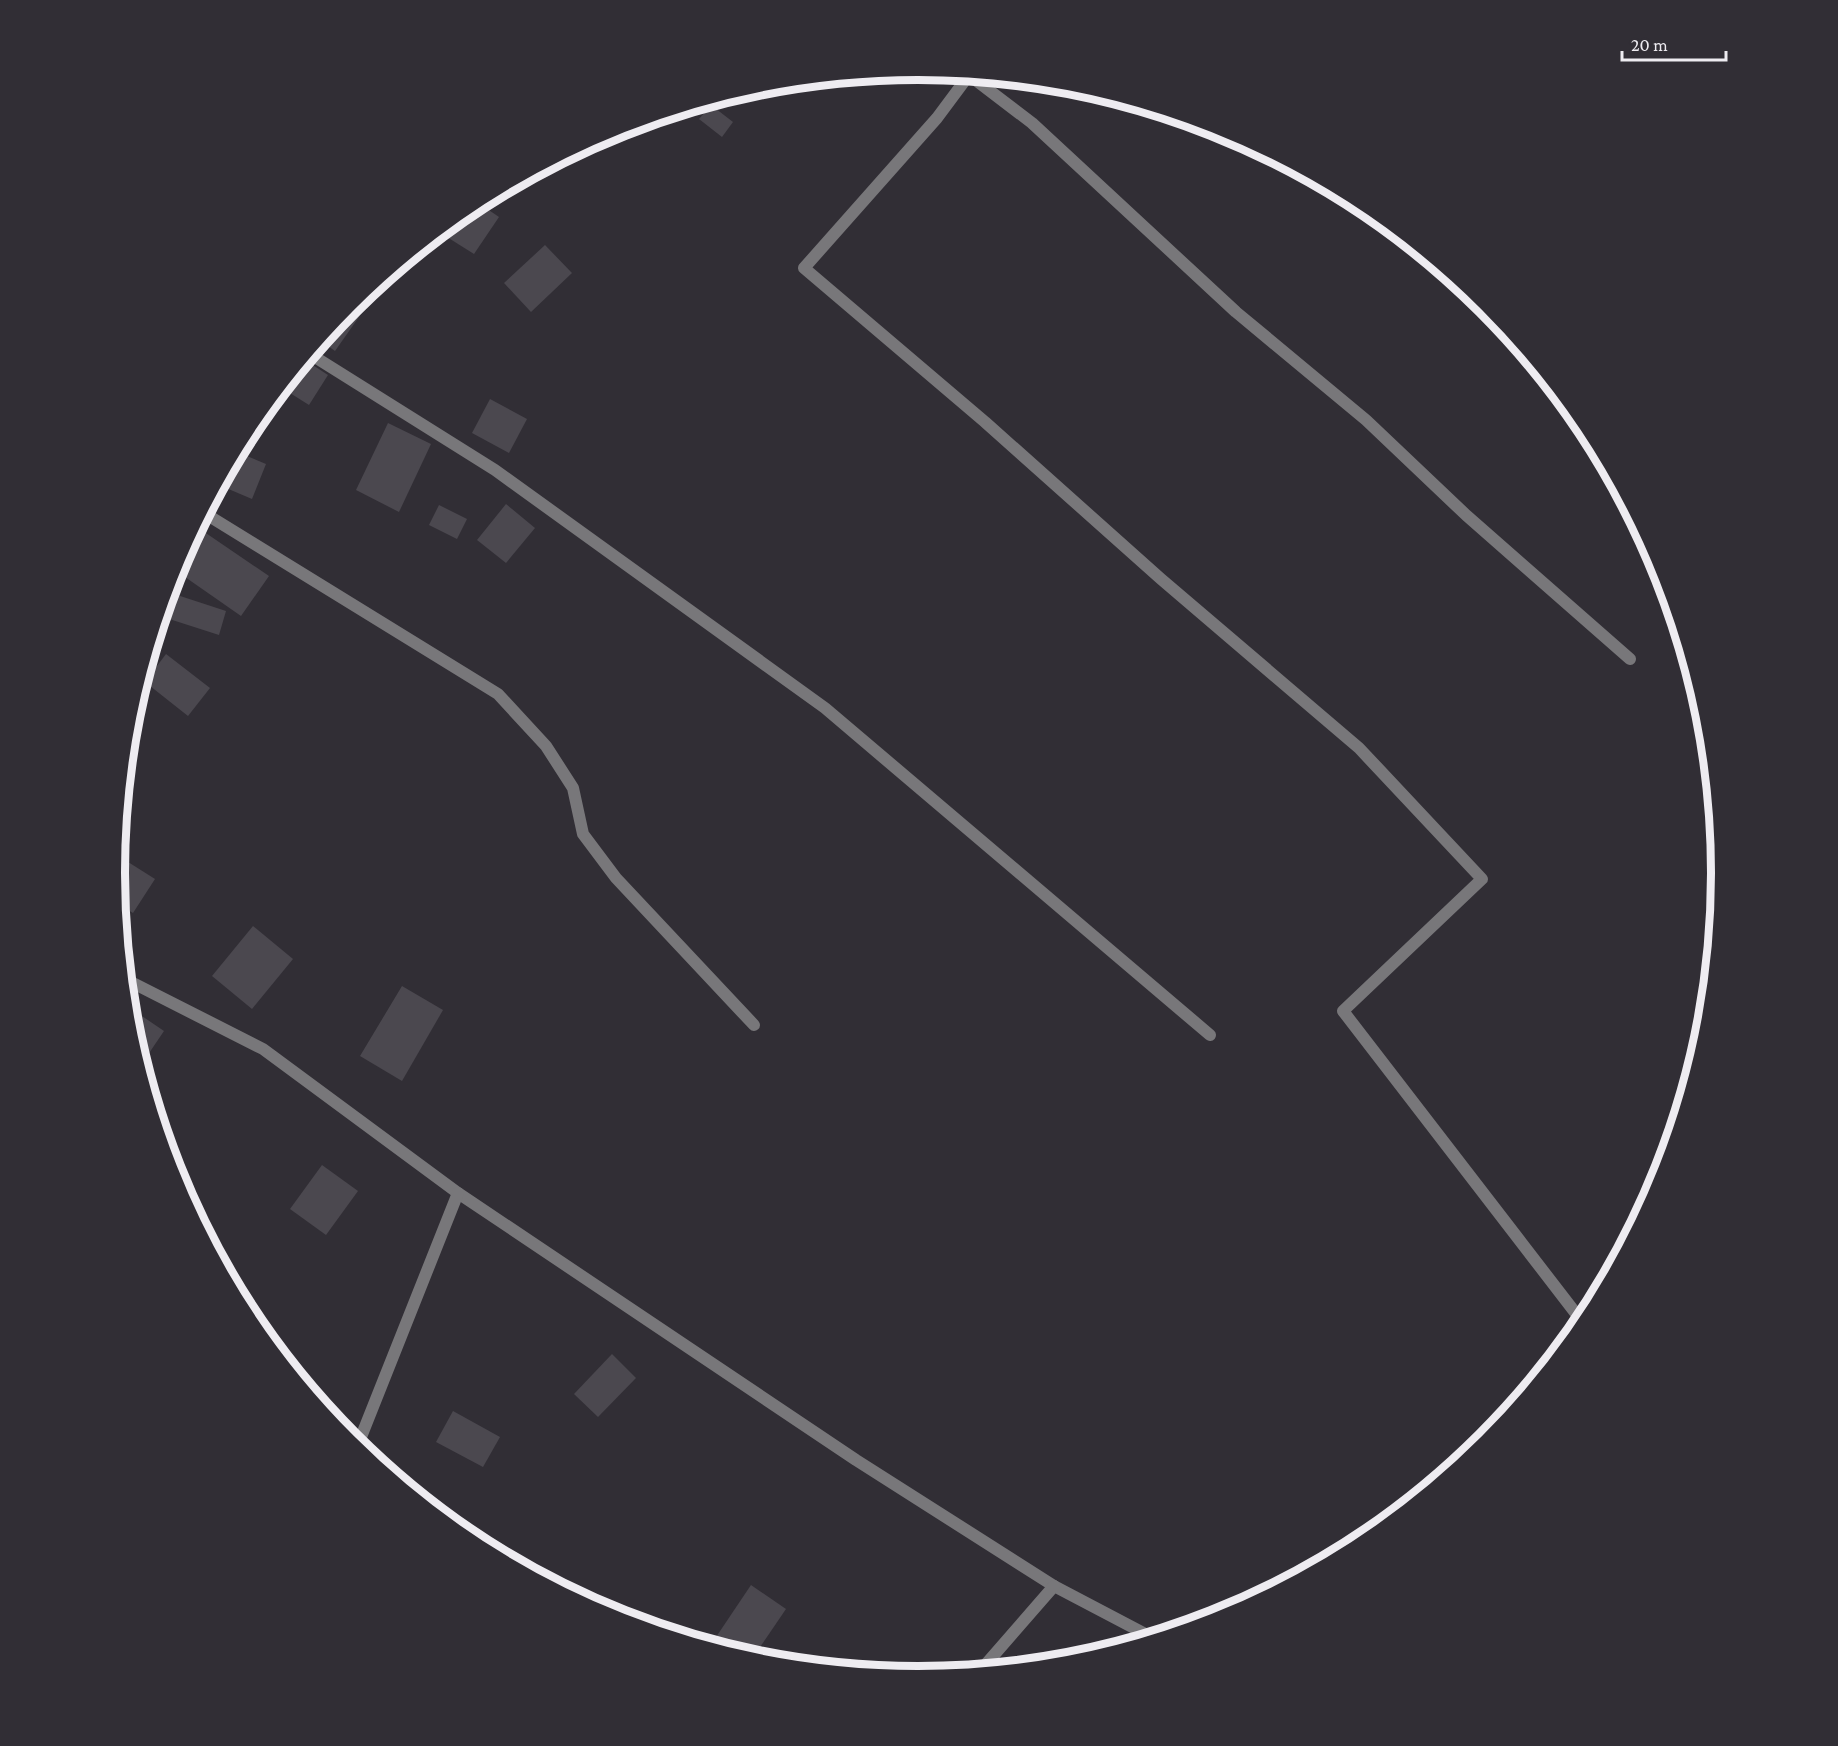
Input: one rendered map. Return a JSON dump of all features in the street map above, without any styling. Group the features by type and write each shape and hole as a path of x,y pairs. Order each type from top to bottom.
{"street":[{"path":"965,81 937,118 804,268 985,422 1161,579 1359,748 1482,879 1342,1011 1578,1315"},
{"path":"978,82 1032,123 1236,312 1366,420 1466,515 1630,659"},
{"path":"316,358 495,470 825,708 1210,1035"},
{"path":"210,517 498,694 546,746 573,788 584,834 616,878 753,1025"},
{"path":"133,983 263,1050 458,1193 856,1460 1054,1586 1144,1633"},
{"path":"361,1437 458,1193"},
{"path":"987,1664 1054,1586"}],"building":[{"path":"714,107 733,122 722,137 699,119 708,109"},
{"path":"486,208 499,217 474,254 446,236"},
{"path":"545,245 572,273 531,312 504,283"},
{"path":"364,306 366,307 335,351 327,345"},
{"path":"311,364 328,375 309,405 288,392"},
{"path":"490,399 527,419 509,453 472,433"},
{"path":"388,423 431,444 399,512 356,490"},
{"path":"245,455 266,464 252,499 226,488"},
{"path":"506,504 535,528 506,563 477,540"},
{"path":"439,505 467,519 457,539 429,525"},
{"path":"203,531 269,576 241,616 183,576"},
{"path":"177,595 226,611 219,635 168,619"},
{"path":"166,654 210,688 188,716 149,685 152,673"},
{"path":"125,860 155,879 133,913 126,909"},
{"path":"253,926 293,959 252,1009 212,976"},
{"path":"402,986 443,1010 402,1081 360,1056"},
{"path":"138,1014 164,1031 148,1055"},
{"path":"322,1165 358,1191 326,1235 290,1209"},
{"path":"612,1354 636,1378 598,1417 574,1394"},
{"path":"453,1411 500,1437 483,1467 436,1442"},
{"path":"751,1585 786,1609 758,1650 715,1639"}]}
